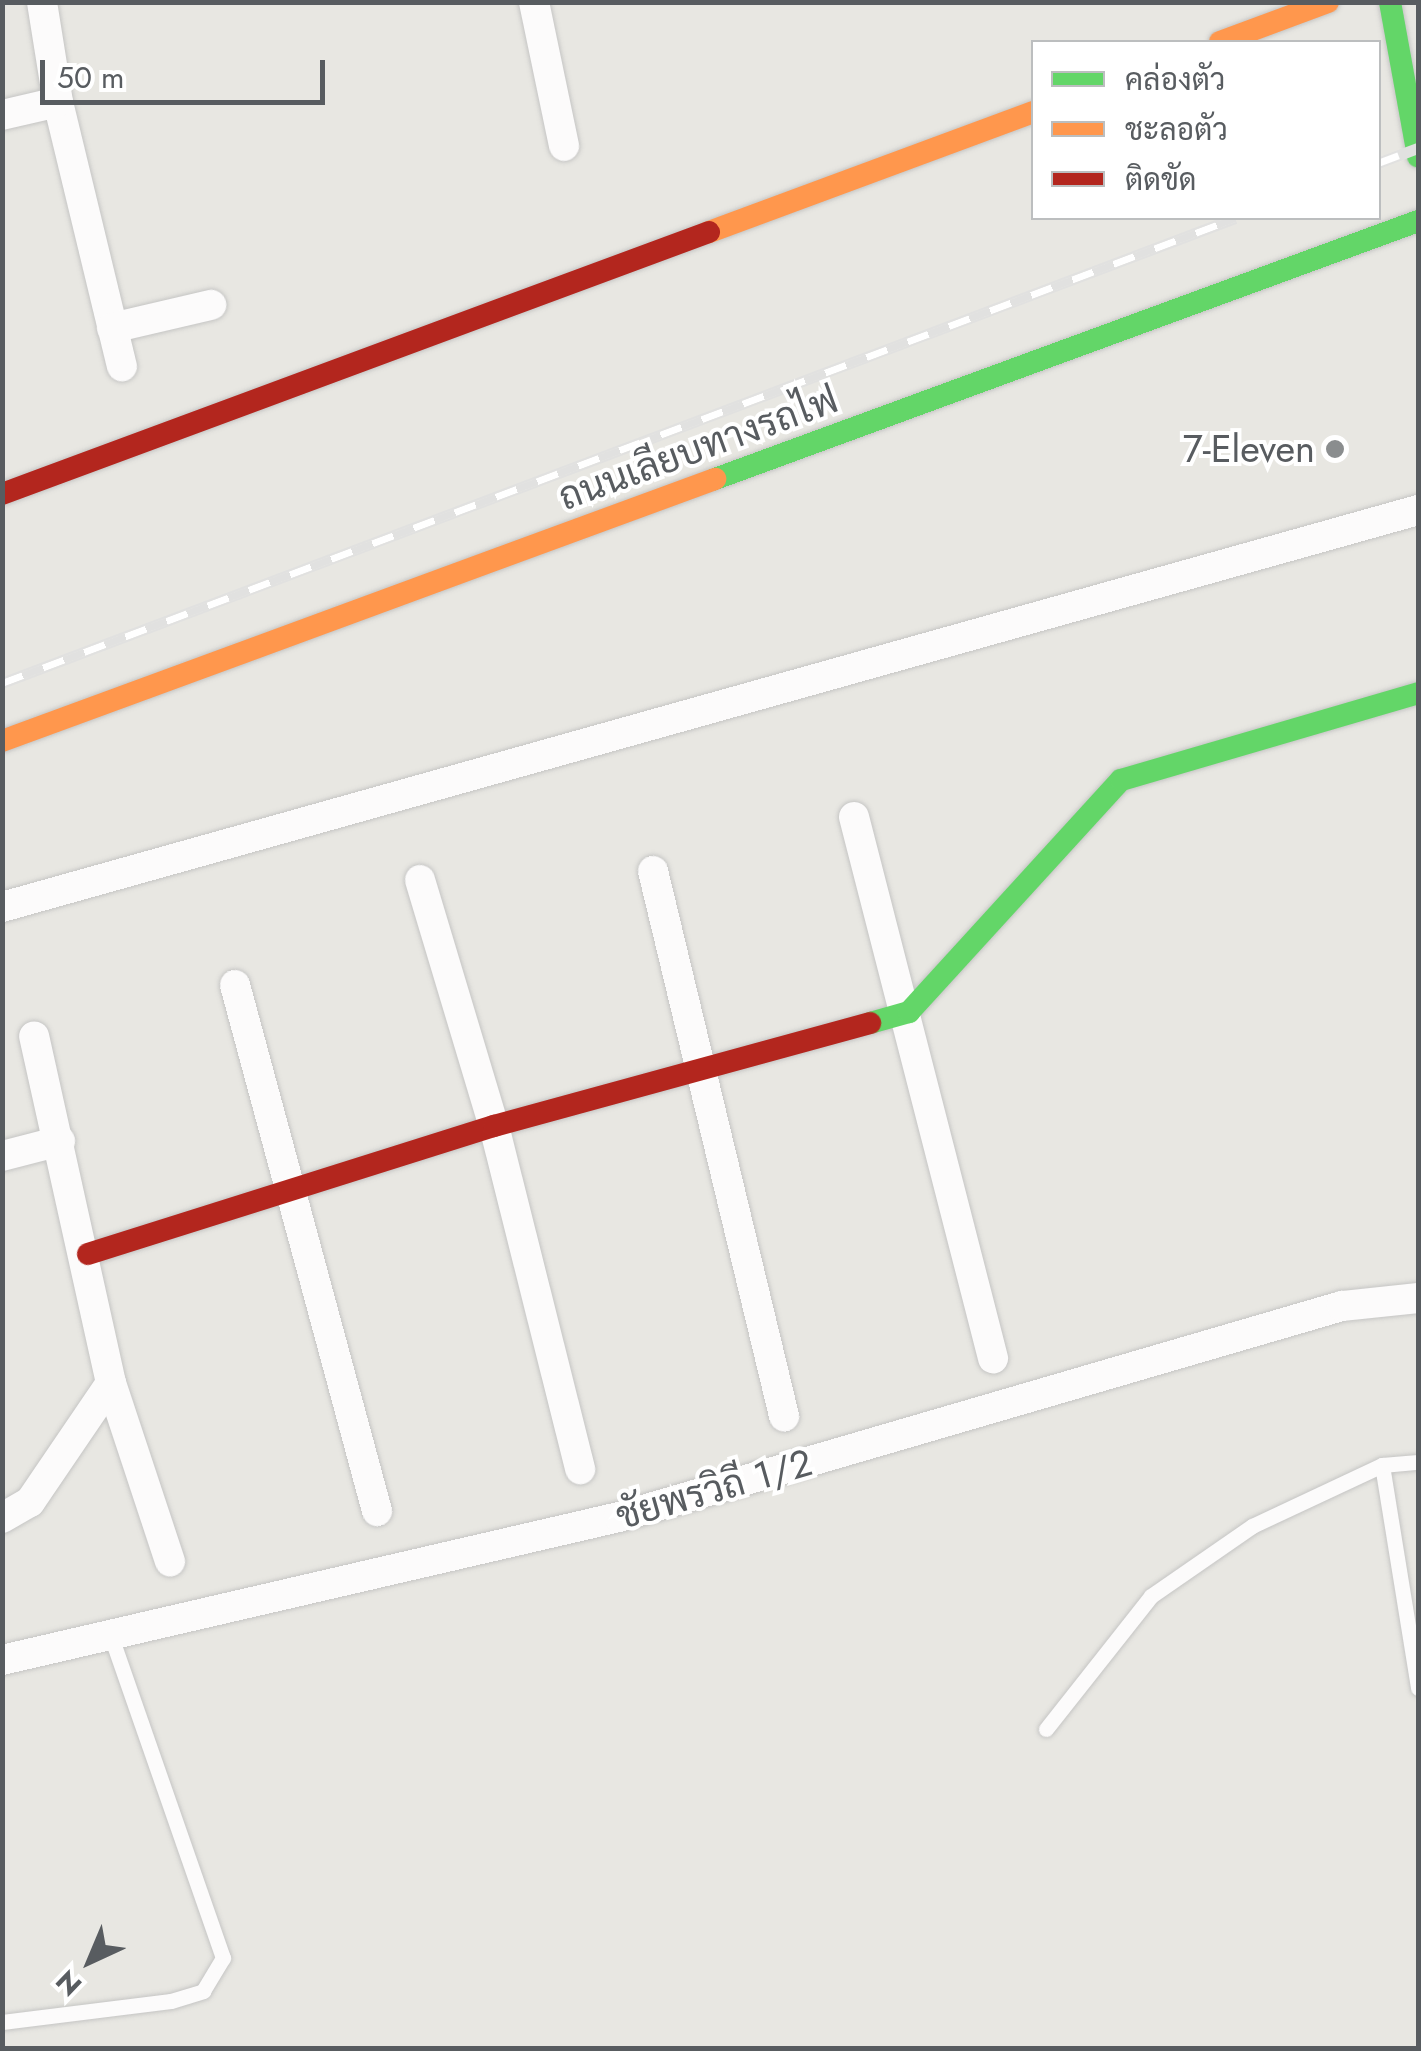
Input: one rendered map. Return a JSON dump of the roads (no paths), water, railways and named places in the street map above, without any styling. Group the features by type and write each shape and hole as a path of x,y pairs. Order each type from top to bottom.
{"street":[{"path":"42,2 58,102 122,366"},
{"path":"534,2 564,146"},
{"path":"1225,40 1328,2"},
{"path":"1390,2 1418,156"},
{"path":"2,115 58,102"},
{"path":"2,494 1031,113"},
{"name":"ถนนเลียบทางรถไฟ","path":"2,742 1418,221"},
{"path":"112,328 211,305"},
{"path":"2,907 1418,510"},
{"path":"88,1254 494,1126 701,1073 909,1012 1121,780 1418,693"},
{"path":"854,817 909,1012 993,1358"},
{"path":"653,872 784,1416"},
{"path":"420,880 494,1126 580,1469"},
{"path":"236,985 377,1511"},
{"path":"34,1036 88,1254 111,1382 170,1561"},
{"path":"2,1156 60,1140"},
{"name":"ชัยพรวิถี 1/2","path":"2,1660 619,1517 1342,1306 1418,1298"},
{"path":"2,1518 30,1502 111,1382"}],"lane":[{"path":"1046,1729 1151,1596 1252,1526 1382,1465 1418,1462"},
{"path":"1382,1465 1418,1688"},
{"path":"2,2022 171,2001 203,1991 224,1958 111,1636"}],"railway":[{"path":"1381,162 1418,148"},
{"path":"2,683 1230,220"}],"place":[{"name":"7-Eleven","path":"1335,449"}]}
